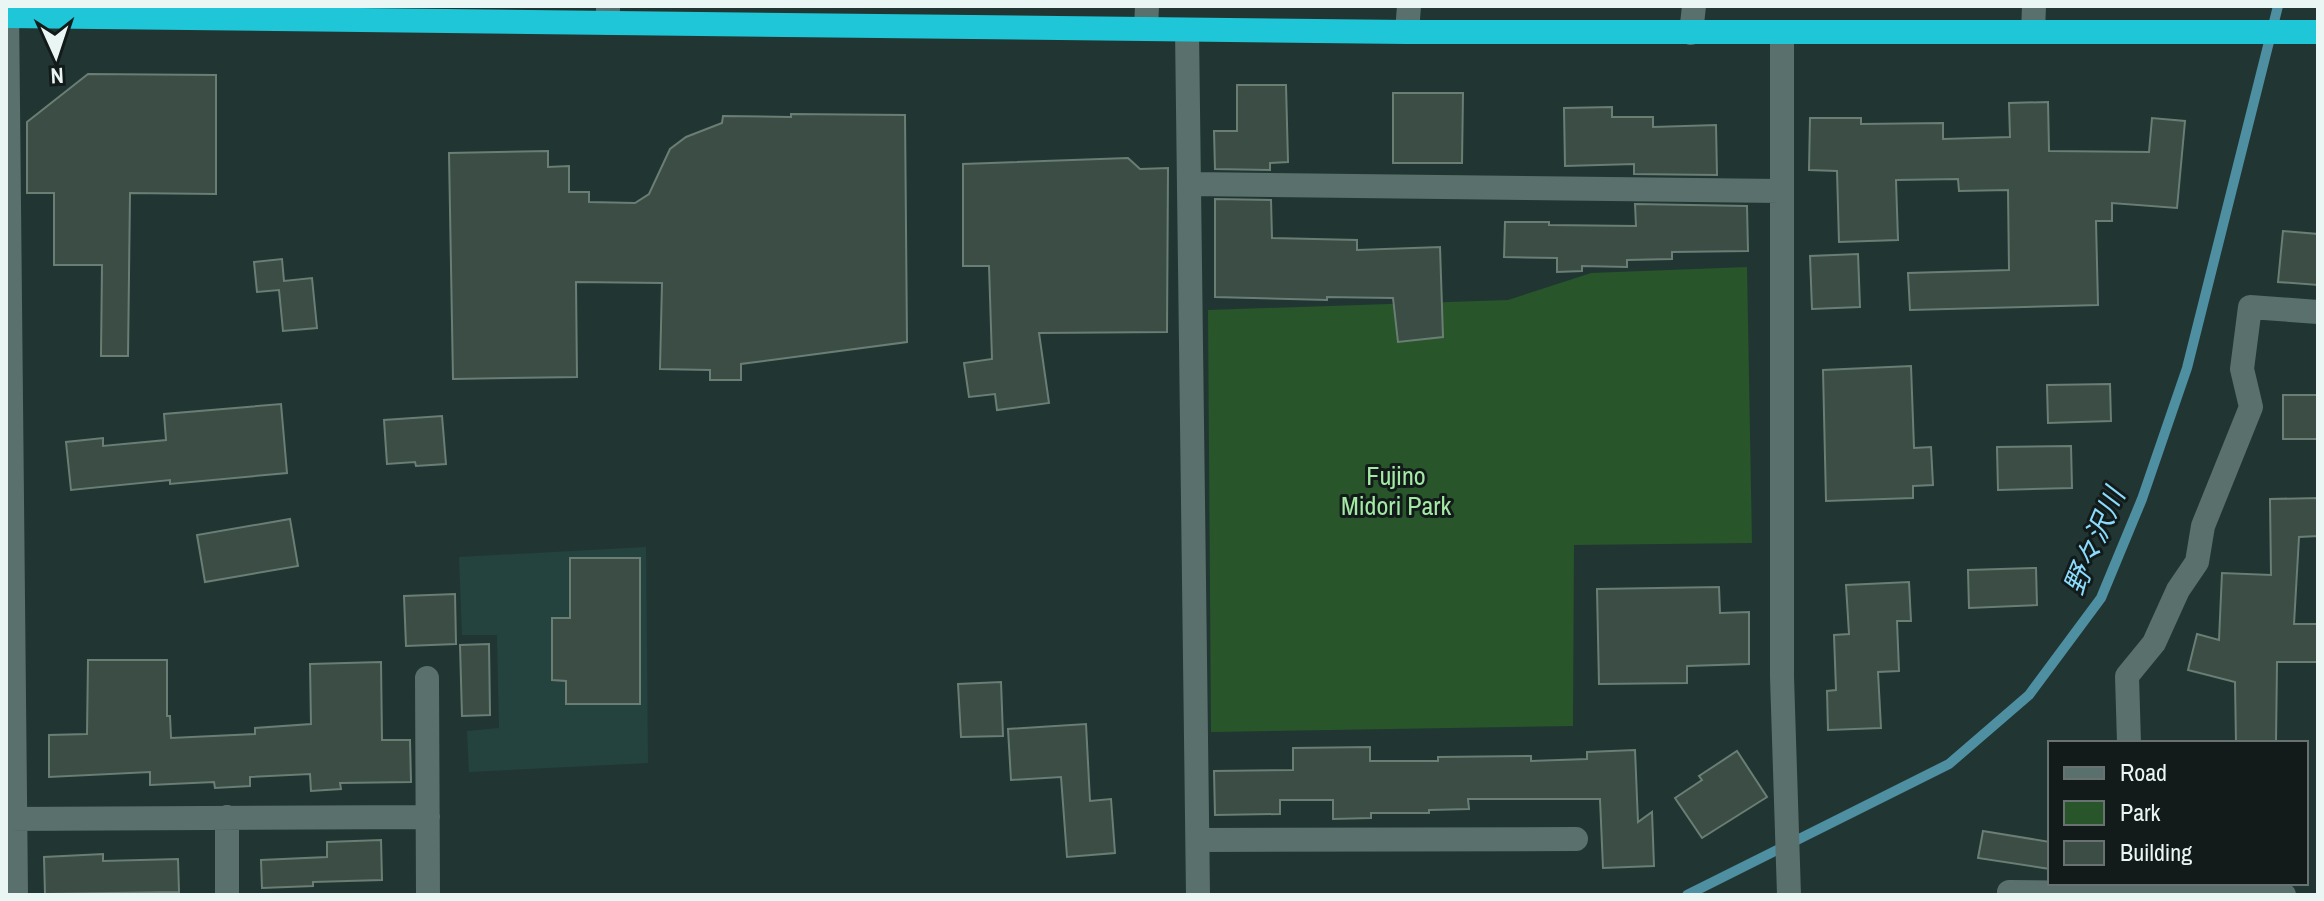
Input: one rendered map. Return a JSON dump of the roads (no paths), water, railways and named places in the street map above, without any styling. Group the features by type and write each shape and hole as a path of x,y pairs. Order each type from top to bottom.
{"highway":[{"path":"6,16 608,14 1146,18 1187,30 1407,32 2316,32"}],"street":[{"path":"7,6 11,819 16,895"},
{"path":"1407,32 1409,6"},
{"path":"1691,33 1694,6"},
{"path":"2033,32 2034,6"},
{"path":"1187,30 1198,895"},
{"path":"1782,33 1782,677 1789,887"},
{"path":"1190,184 1781,191"},
{"path":"2129,741 2127,676 2154,643 2178,590 2197,562 2203,526 2251,407 2242,369 2250,307 2318,312"},
{"path":"427,678 428,895"},
{"path":"227,817 227,895"},
{"path":"11,819 428,817"},
{"path":"1199,840 1576,839"},
{"path":"2009,895 2009,892 2132,888 2284,895"}],"waterway":[{"name":"野々沢川","path":"1687,895 1949,764 2029,695 2101,598 2142,499 2187,368 2278,6"}],"park label":[{"name":"Fujino Midori Park","path":"1396,490"}]}
